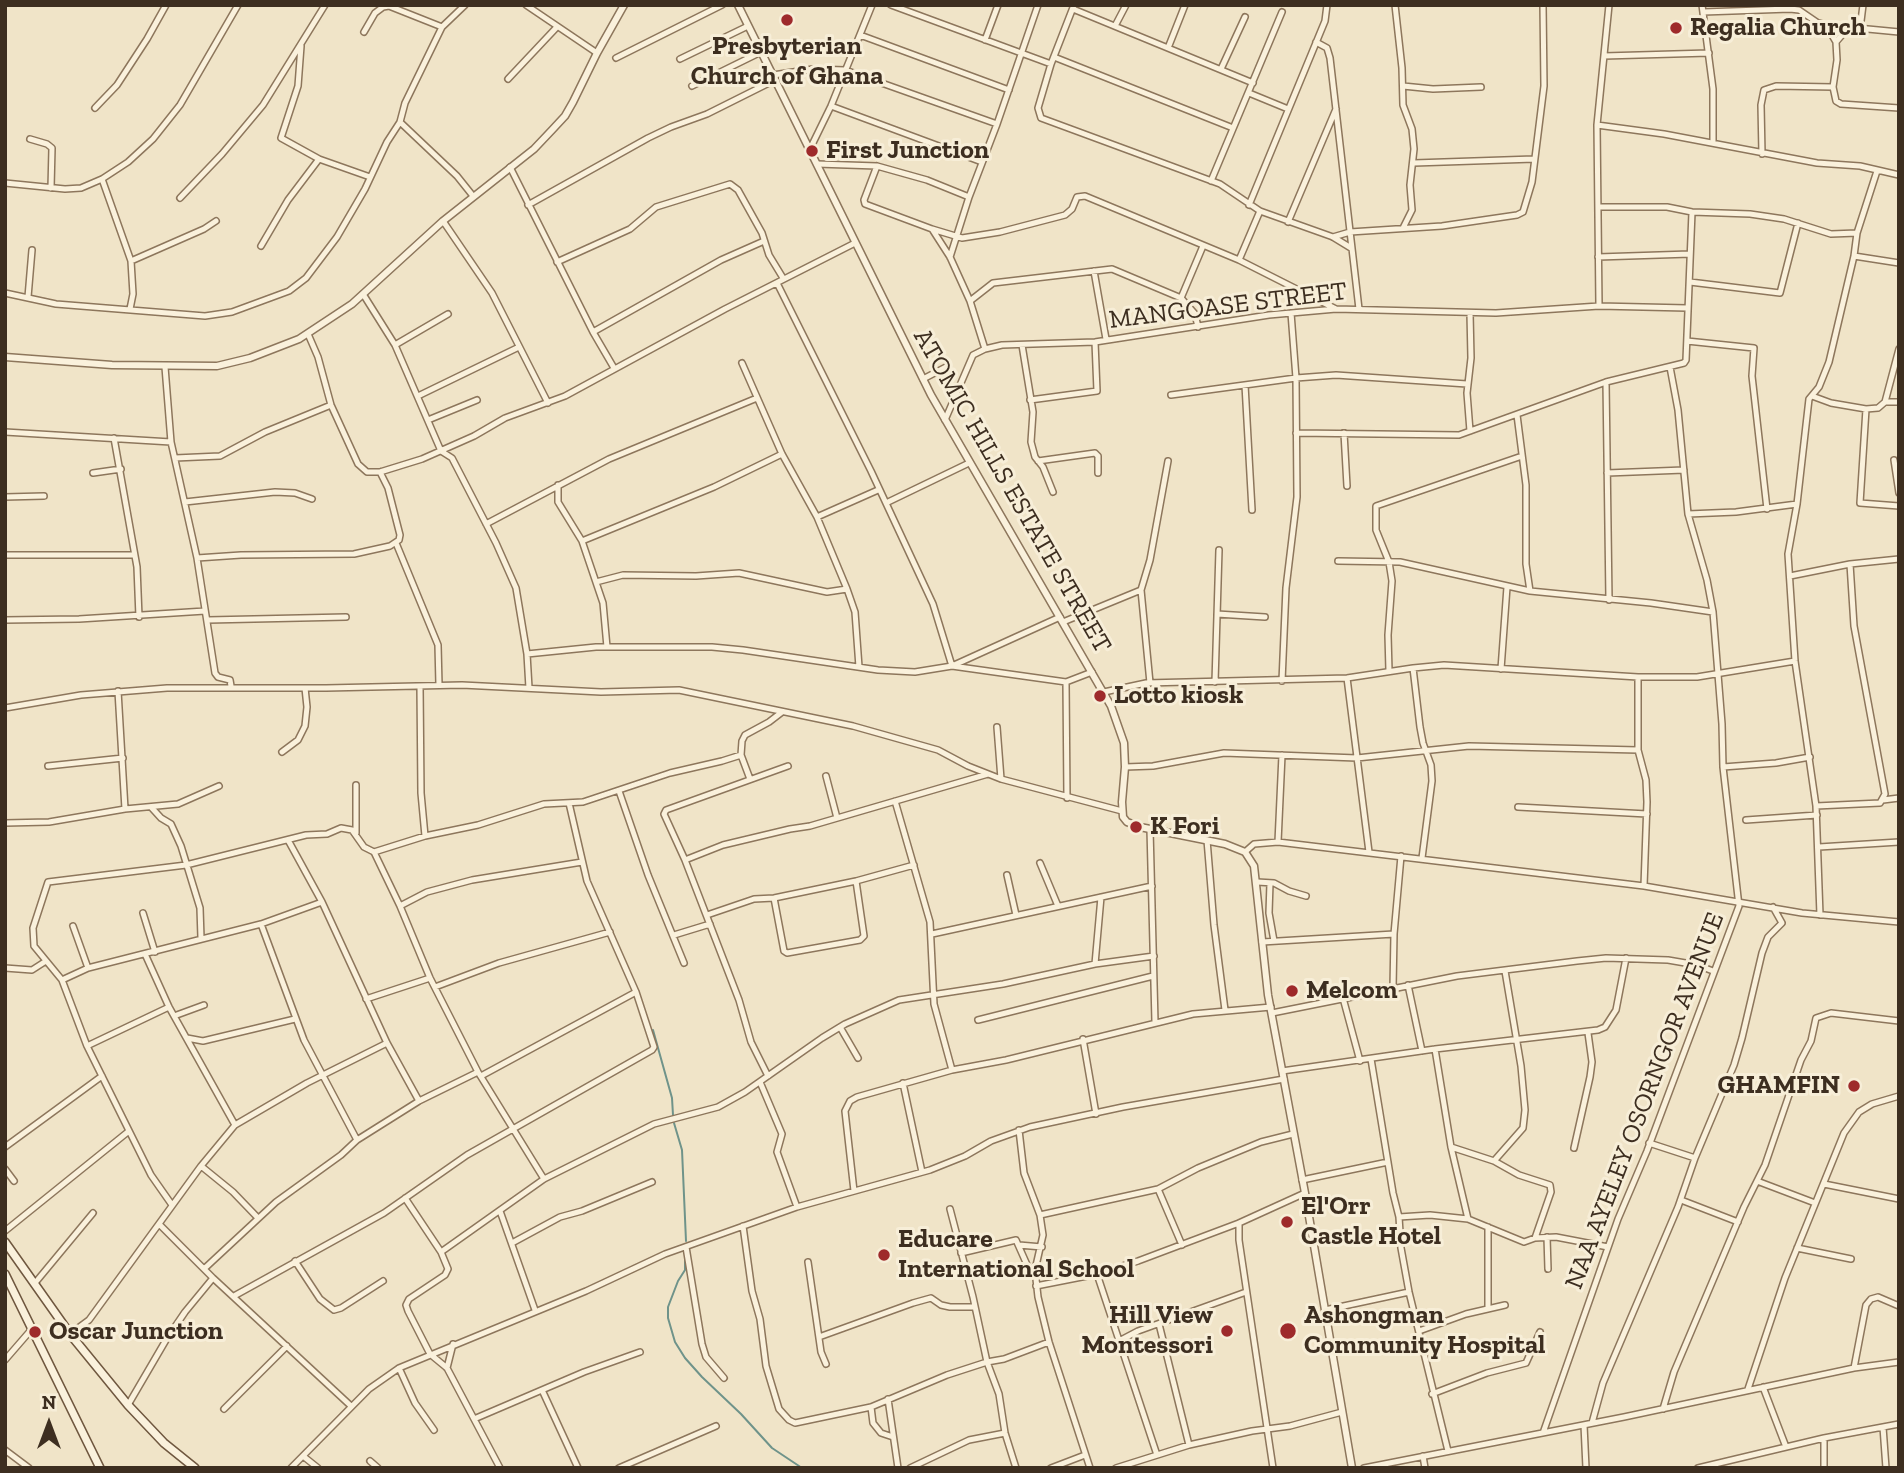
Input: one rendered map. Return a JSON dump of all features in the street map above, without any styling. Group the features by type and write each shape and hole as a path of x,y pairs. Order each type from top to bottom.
{"main road":[{"path":"5,1242 70,1334 128,1405 164,1443 195,1468"},
{"path":"5,1274 8,1286 100,1468"}],"street":[{"path":"95,108 117,85 166,5"},
{"path":"5,183 81,188 102,179 139,152 166,125 180,105 238,5"},
{"path":"180,198 262,105 325,5"},
{"path":"5,293 56,304 218,315 289,291 306,278 338,237 400,122 405,103 442,27 465,5"},
{"path":"526,5 597,53"},
{"path":"5,357 165,367 217,366 267,353 308,334 339,314 443,220 534,149 565,116 624,5"},
{"path":"616,58 722,5"},
{"name":"ATOMIC HILLS ESTATE STREET","path":"738,5 923,379 969,463 1104,692 1121,730 1125,767 1122,811"},
{"path":"810,149 831,106 872,5"},
{"path":"891,5 1051,64"},
{"path":"985,40 997,5"},
{"path":"950,257 1038,5"},
{"path":"1115,26 1126,5"},
{"path":"1168,48 1185,5"},
{"path":"1249,205 1327,16 1328,5"},
{"path":"1395,5 1403,105 1412,128 1414,163 1410,185 1412,210 1404,228"},
{"path":"1333,237 1350,232 1442,226 1523,212 1527,204 1544,86 1543,5"},
{"path":"1599,306 1597,125 1609,5"},
{"path":"1860,29 1863,5"},
{"path":"364,32 375,13 389,6 442,27"},
{"path":"1252,83 1073,7 1051,64 1038,108 1041,118 1211,181 1261,211 1333,237 1351,248"},
{"path":"1713,144 1713,89 1703,9 1801,8 1818,23 1826,25 1899,32"},
{"path":"1211,181 1282,12"},
{"path":"1221,69 1245,17"},
{"path":"1826,25 1836,42 1837,60 1833,87 1836,101 1841,104 1899,108"},
{"path":"680,59 748,26"},
{"path":"508,79 556,27"},
{"path":"1836,42 1849,27"},
{"path":"860,34 1009,90"},
{"path":"1316,42 1327,48 1337,106 1359,309"},
{"path":"301,46 298,86 280,135 284,140 319,159 370,177"},
{"path":"692,86 761,52"},
{"path":"1604,56 1709,53"},
{"path":"1054,57 1233,128"},
{"path":"528,205 671,127 707,114 774,78 813,69 845,70 997,124"},
{"path":"1403,86 1433,89 1480,87"},
{"path":"1762,154 1760,105 1764,90 1776,86 1833,87"},
{"path":"1249,93 1288,109"},
{"path":"831,106 982,162"},
{"path":"1288,222 1337,106"},
{"path":"400,122 457,176 472,196"},
{"path":"1597,125 1664,134 1817,163 1860,166 1899,175"},
{"path":"30,139 52,148 51,188"},
{"path":"261,246 288,200 319,159"},
{"path":"1414,163 1534,159"},
{"path":"817,164 877,166 927,180 969,197"},
{"path":"877,166 864,200 865,204 956,237 968,238 1000,232 1065,215 1080,195 1239,260 1336,309"},
{"path":"510,167 593,332 614,368"},
{"path":"1820,915 1816,806 1795,661 1789,542 1797,504 1807,409 1829,362 1857,233 1877,171"},
{"path":"102,179 131,261 130,309"},
{"path":"557,262 630,229 656,207 725,184 734,185 738,190 764,240 769,256 783,278"},
{"path":"1598,207 1667,207 1692,212 1750,214 1798,223 1831,234 1857,233"},
{"path":"1239,260 1261,211"},
{"path":"1296,433 1459,435 1606,382 1685,362 1692,212"},
{"path":"443,220 481,274 548,403"},
{"path":"131,261 204,229 216,221"},
{"path":"1690,282 1780,293 1798,223"},
{"path":"932,229 950,257 970,301 985,349 973,355 968,362 959,392 945,420"},
{"path":"593,332 721,260 764,240"},
{"path":"308,334 318,357 331,405 358,464 367,472 380,471 406,465 441,451 505,418 579,389 783,278 855,243"},
{"path":"1181,298 1203,246"},
{"path":"28,297 32,250"},
{"path":"1598,257 1690,254"},
{"path":"1854,256 1899,263"},
{"path":"970,301 993,283 1112,269 1181,298 1195,314 1198,327"},
{"path":"1094,271 1106,340"},
{"path":"777,283 871,471 933,604 952,666"},
{"path":"363,294 395,345 441,451 452,458 516,588 530,688"},
{"name":"MANGOASE STREET","path":"985,349 1095,342 1291,313 1336,309 1470,313 1538,312 1599,306 1687,308"},
{"path":"1282,681 1285,601 1297,496 1296,378 1291,313"},
{"path":"1470,313 1471,358 1467,384 1470,431"},
{"path":"395,345 448,314"},
{"path":"1687,341 1754,348 1752,376 1767,509"},
{"path":"1030,400 1097,391 1095,342"},
{"path":"1022,345 1032,412 1031,442 1053,492"},
{"path":"418,396 519,347"},
{"path":"1812,396 1831,403 1866,409 1878,408 1885,402 1899,349"},
{"path":"742,363 782,454 817,517 847,590 855,611 859,667"},
{"path":"923,379 948,366"},
{"path":"165,367 171,442 197,558 215,673 218,677 230,680 231,687"},
{"path":"1670,367 1678,410 1688,514 1713,612 1723,767 1739,901"},
{"path":"1171,396 1336,375 1467,384"},
{"path":"1606,382 1609,600"},
{"path":"1245,385 1252,510"},
{"path":"486,524 558,485 662,436 757,398"},
{"path":"428,420 477,400"},
{"path":"1885,402 1899,402"},
{"path":"175,458 220,456 265,432 331,405"},
{"path":"1866,409 1860,503 1899,506"},
{"path":"1517,415 1526,485 1526,564 1530,591"},
{"path":"5,432 171,442"},
{"path":"1344,433 1347,486"},
{"path":"114,438 139,579 139,617"},
{"path":"1038,461 1095,453 1098,456 1098,473"},
{"path":"582,541 714,487 782,454"},
{"path":"1389,671 1388,635 1392,581 1376,530 1376,506 1522,456"},
{"path":"1894,460 1899,493"},
{"path":"1150,683 1142,590 1150,561 1168,461"},
{"path":"886,503 969,463"},
{"path":"93,473 121,469"},
{"path":"1607,472 1684,470"},
{"path":"197,558 355,554 376,551 396,543 400,530 388,488 380,471"},
{"path":"558,485 558,502"},
{"path":"817,517 878,490"},
{"path":"185,502 275,492 295,493 312,499"},
{"path":"544,493 558,502 582,541 603,603 607,647"},
{"path":"5,497 44,496"},
{"path":"1688,514 1767,509 1797,504"},
{"path":"396,543 438,645 439,685"},
{"path":"1215,682 1219,550"},
{"path":"5,555 134,555"},
{"path":"1790,576 1850,564 1899,559"},
{"path":"1338,561 1400,562 1530,591 1713,612"},
{"path":"1850,564 1854,626 1884,800"},
{"path":"596,582 623,575 696,576 739,573 816,590 847,590"},
{"path":"1501,669 1507,587"},
{"path":"527,654 607,647 722,648 915,672 952,666 1062,619 1142,590"},
{"path":"5,620 139,617 205,611"},
{"path":"1217,614 1265,617"},
{"path":"208,620 345,617"},
{"path":"1104,692 1135,684 1347,678 1444,665 1638,677 1697,677 1795,661"},
{"path":"952,666 1066,682 1092,671"},
{"path":"1413,668 1420,727 1431,765 1432,781 1422,858"},
{"path":"1638,677 1638,750 1646,780 1647,814 1644,886"},
{"path":"1347,678 1369,852"},
{"path":"1066,682 1067,797"},
{"path":"5,708 118,691 231,687 439,685 624,692 679,691 853,726 938,750 1001,779 1122,811 1127,822 1207,840 1245,852 1254,866 1257,882 1271,1010 1352,1468"},
{"path":"420,686 421,793 425,836"},
{"path":"282,752 298,740 305,726 305,688"},
{"path":"118,691 125,809"},
{"path":"750,779 741,755 740,746 745,735 782,712"},
{"path":"997,727 1001,779"},
{"path":"1125,767 1153,766 1224,753 1357,758 1469,746 1638,750"},
{"path":"374,852 425,836 478,825 544,804 583,802 670,773 741,755"},
{"path":"1278,842 1282,755"},
{"path":"1723,767 1810,757"},
{"path":"48,766 122,758"},
{"path":"768,1076 751,1042 740,1000 664,814 666,810 788,766"},
{"path":"685,860 743,839 810,827 988,774"},
{"path":"826,776 837,818"},
{"path":"356,785 356,833 364,847 374,852 430,978 479,1074 544,1179"},
{"path":"5,823 49,822 185,802 219,786"},
{"path":"619,792 648,875 684,963"},
{"path":"1816,806 1880,803 1899,798"},
{"path":"895,801 932,934 933,993 952,1070"},
{"path":"234,1296 384,1213 450,1167 512,1129 652,1051 654,1047 636,992 587,881 569,803"},
{"path":"151,807 173,827 200,908 201,938"},
{"path":"1518,807 1647,814"},
{"path":"1746,820 1816,815"},
{"path":"172,1205 151,1175 87,1046 62,980 34,946 32,933 37,910 48,882 186,865 311,834 327,834 341,828 356,833"},
{"path":"1150,829 1155,1022"},
{"path":"288,840 322,902 387,1043 419,1101"},
{"path":"1207,840 1225,1010"},
{"path":"1245,852 1254,844 1278,842 1644,886 1820,915 1899,922"},
{"path":"1819,847 1899,842"},
{"path":"1394,988 1394,934 1401,856"},
{"path":"400,906 427,892 451,885 495,875 582,862"},
{"path":"1040,863 1058,906"},
{"path":"707,915 754,899 774,898 856,881 914,865"},
{"path":"1007,875 1016,915"},
{"path":"774,898 784,951 787,953 860,940 864,936 856,881"},
{"path":"1257,882 1270,883 1306,896"},
{"path":"1270,883 1269,913 1274,941"},
{"path":"932,934 1152,886"},
{"path":"1095,964 1101,897"},
{"name":"NAA AYELEY OSORNGOR AVENUE","path":"1543,1433 1608,1247 1738,912 1739,901"},
{"path":"62,980 88,968 261,923 322,902"},
{"path":"1592,1423 1603,1383 1681,1200 1738,1051 1766,940 1782,923 1773,907"},
{"path":"143,914 155,952"},
{"path":"261,923 295,1019 357,1140"},
{"path":"674,935 710,923"},
{"path":"73,926 88,968"},
{"path":"435,987 499,963 610,933"},
{"path":"1262,942 1394,934"},
{"path":"145,954 169,1007 235,1125"},
{"path":"441,1252 544,1179 653,1124 718,1107 760,1082 840,1027 899,1000 1003,984 1095,964 1154,956"},
{"path":"854,1191 845,1106 857,1097 952,1070 1155,1022 1225,1010 1271,1010 1457,976 1587,960 1626,958 1682,962 1713,971"},
{"path":"291,1468 351,1406 379,1381 399,1368 686,1247 797,1207 949,1164 991,1140 1019,1130 1371,1059 1435,1049 1588,1033 1605,1027 1611,1020 1620,996 1626,958"},
{"path":"5,968 32,970 46,961"},
{"path":"1494,1161 1518,1135 1524,1119 1521,1066 1505,971"},
{"path":"978,1020 1153,976"},
{"path":"366,999 430,978"},
{"path":"1408,985 1422,1051"},
{"path":"205,1268 258,1218 357,1140 419,1101 479,1074 636,992"},
{"path":"1343,998 1360,1061"},
{"path":"174,1016 204,1005"},
{"path":"87,1046 169,1007"},
{"path":"1663,1409 1674,1372 1769,1154 1801,1060 1811,1041 1816,1018 1831,1013 1899,1021"},
{"path":"187,1038 202,1041 295,1019"},
{"path":"840,1027 858,1058"},
{"path":"1574,1147 1592,1062 1588,1033"},
{"path":"1083,1039 1096,1114"},
{"path":"195,1054 202,1041"},
{"path":"70,1334 89,1320 201,1166 235,1125 387,1043"},
{"path":"1435,1049 1451,1147 1468,1219"},
{"path":"1371,1059 1399,1217 1409,1293 1448,1451"},
{"path":"5,1147 102,1076"},
{"path":"760,1082 782,1137 777,1152 797,1207"},
{"path":"903,1083 922,1172"},
{"path":"1748,1390 1765,1334 1797,1248 1850,1122 1858,1112 1872,1104 1899,1096"},
{"path":"1019,1130 1024,1173 1040,1215 1044,1235 1035,1270 1037,1286 1049,1342 1090,1468"},
{"path":"5,1231 129,1131"},
{"path":"1040,1215 1158,1189 1189,1172 1261,1142 1293,1134"},
{"path":"1649,1143 1695,1158"},
{"path":"1451,1147 1494,1161 1519,1175 1551,1186 1535,1238"},
{"path":"1302,1180 1388,1162"},
{"path":"201,1166 233,1192 258,1218"},
{"path":"5,1169 14,1181"},
{"path":"1757,1181 1815,1203"},
{"path":"512,1243 560,1217 582,1211 653,1182"},
{"path":"1824,1184 1899,1199"},
{"path":"1158,1189 1182,1245"},
{"path":"1037,1286 1097,1274 1138,1261 1239,1223 1305,1193"},
{"path":"405,1198 441,1252 447,1269 446,1273 409,1299 406,1305 430,1354 447,1368 500,1468"},
{"path":"1681,1200 1738,1222"},
{"path":"950,1209 1016,1468"},
{"path":"500,1211 535,1310"},
{"path":"35,1283 93,1213"},
{"path":"1399,1217 1430,1214 1468,1219 1520,1241 1547,1237 1608,1247"},
{"path":"1239,1223 1239,1240 1273,1468"},
{"path":"160,1225 351,1406"},
{"path":"743,1226 766,1366 779,1409 795,1423 871,1407 987,1362 1004,1359 1049,1342"},
{"path":"1488,1227 1488,1307"},
{"path":"1547,1237 1548,1269"},
{"path":"961,1253 1016,1240 1028,1267 1035,1270"},
{"path":"1019,1245 1042,1247"},
{"path":"686,1247 702,1344 706,1357 724,1378"},
{"path":"1797,1248 1851,1259"},
{"path":"295,1261 320,1298 334,1310 383,1282"},
{"path":"808,1262 819,1337 826,1364"},
{"path":"1097,1274 1157,1455"},
{"path":"128,1405 166,1340 213,1278"},
{"path":"1119,1341 1138,1331 1247,1292"},
{"path":"1325,1310 1409,1293"},
{"path":"1854,1368 1866,1305 1871,1299 1878,1297 1899,1306"},
{"path":"819,1337 931,1298 950,1307 975,1307"},
{"path":"1419,1331 1488,1307 1505,1305"},
{"path":"1159,1324 1189,1446"},
{"path":"5,1360 31,1330"},
{"path":"1432,1394 1487,1373 1526,1363 1540,1332"},
{"path":"447,1368 453,1344"},
{"path":"223,1409 287,1346"},
{"path":"474,1419 640,1352"},
{"path":"1364,1468 1854,1368 1899,1362"},
{"path":"399,1368 415,1403 435,1430"},
{"path":"1763,1387 1786,1447"},
{"path":"542,1390 578,1468"},
{"path":"888,1399 898,1468"},
{"path":"871,1407 873,1423 881,1433 892,1437"},
{"path":"1116,1468 1189,1446 1290,1426 1342,1412"},
{"path":"1698,1468 1824,1438 1899,1424"},
{"path":"1584,1425 1586,1468"},
{"path":"620,1468 716,1426"},
{"path":"1883,1427 1886,1468"},
{"path":"910,1468 969,1440 1005,1433"},
{"path":"1824,1438 1824,1468"},
{"path":"5,1450 29,1468"},
{"path":"1051,1468 1085,1455"},
{"path":"303,1456 318,1468"},
{"path":"1423,1456 1425,1468"},
{"path":"370,1461 378,1468"}],"waterway":[{"path":"653,1030 672,1098 673,1115"},
{"path":"674,1123 682,1150 686,1241"},
{"path":"685,1258 685,1270 668,1307 668,1318 675,1342 702,1377 772,1448 802,1468"}],"place":[{"name":"Presbyterian Church of Ghana","path":"787,20"},
{"name":"Regalia Church","path":"1676,28"},
{"name":"First Junction","path":"812,151"},
{"name":"Lotto kiosk","path":"1100,696"},
{"name":"K Fori","path":"1136,827"},
{"name":"Melcom","path":"1292,991"},
{"name":"GHAMFIN","path":"1854,1086"},
{"name":"El'Orr Castle Hotel","path":"1287,1222"},
{"name":"Educare International School","path":"884,1255"},
{"name":"Hill View Montessori","path":"1227,1331"},
{"name":"Ashongman Community Hospital","path":"1288,1331"},
{"name":"Oscar Junction","path":"35,1332"}]}
